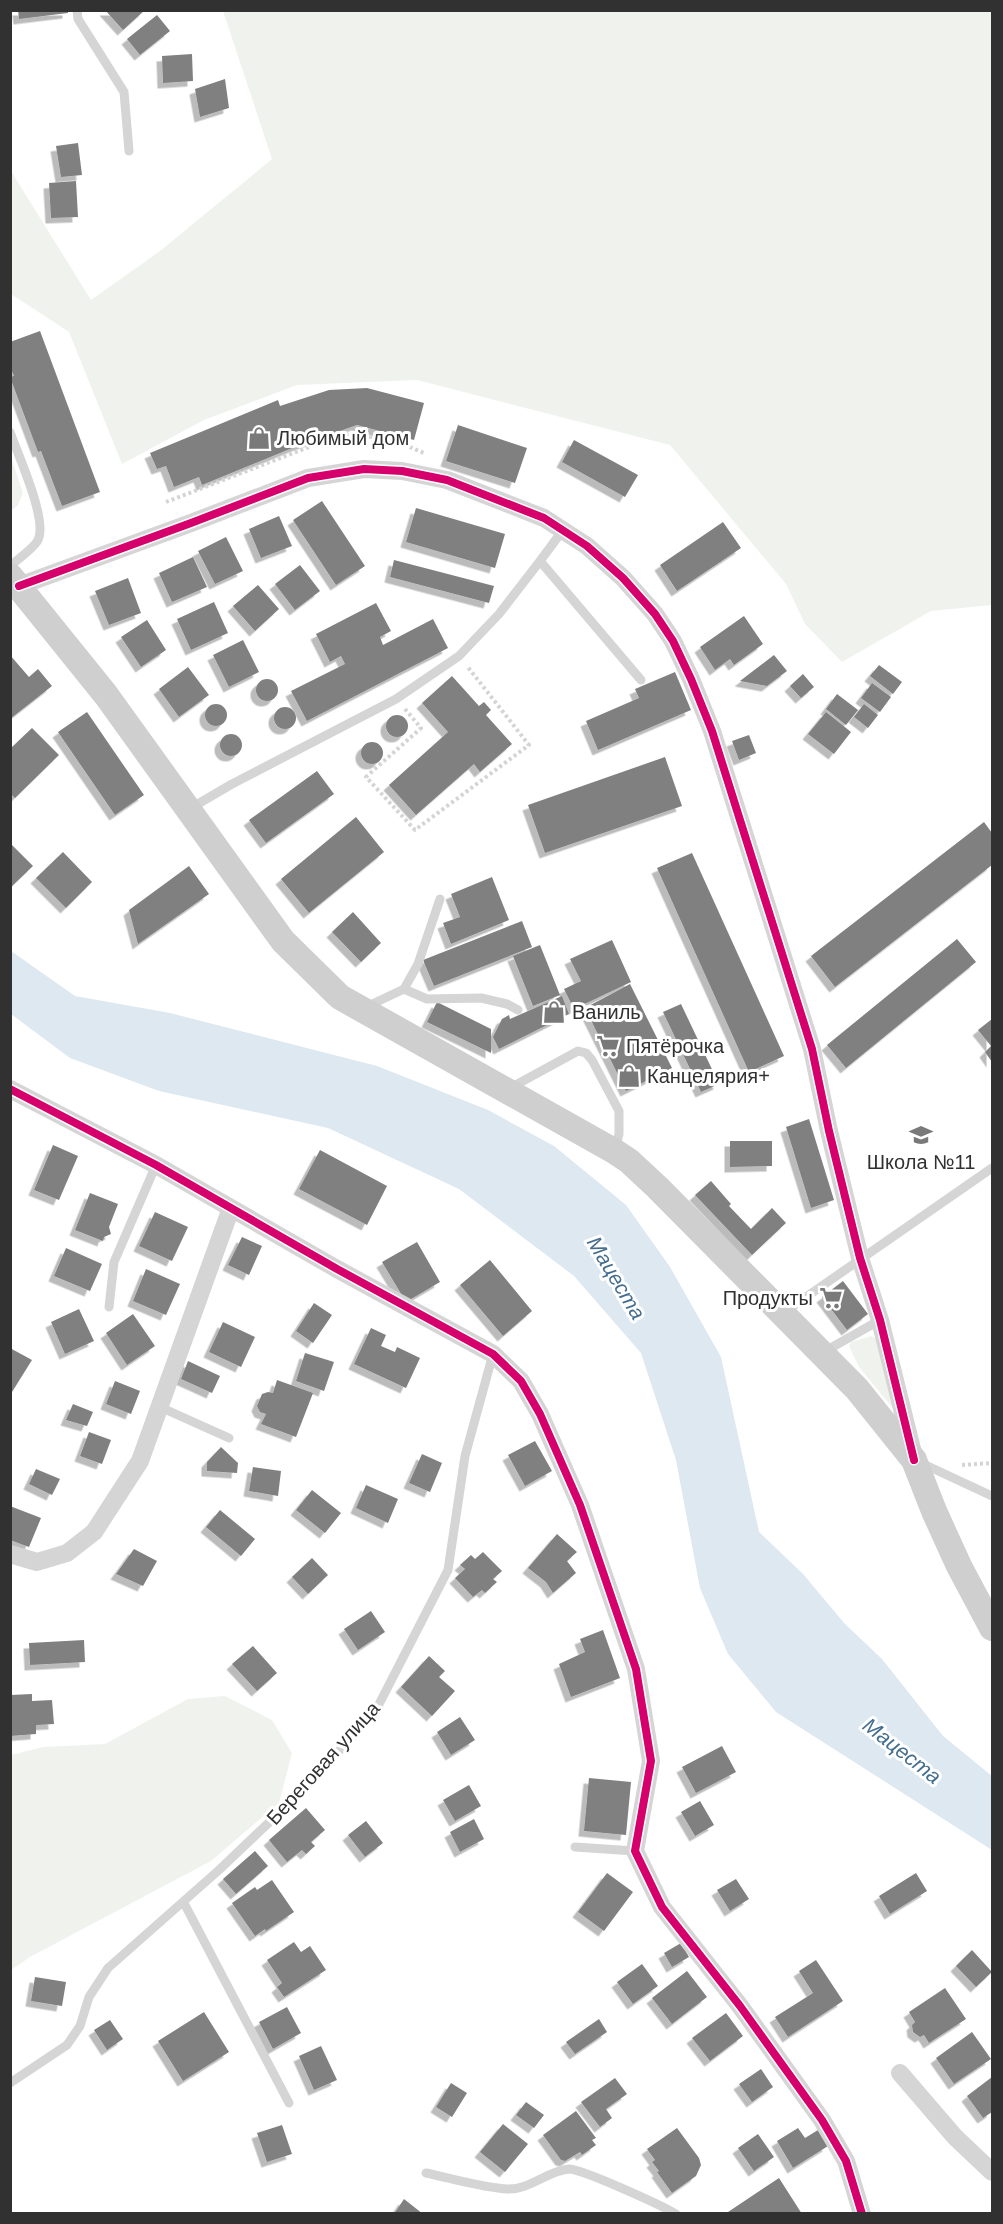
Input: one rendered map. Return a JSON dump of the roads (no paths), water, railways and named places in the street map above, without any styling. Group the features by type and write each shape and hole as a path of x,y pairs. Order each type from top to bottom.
{"main road":[{"path":"13,576 106,695 283,941 340,997 507,1089 629,1161 857,1389 914,1460 959,1566 993,1628"}],"street":[{"path":"13,576 191,524 308,478 340,471 364,469 402,471 447,480 544,518 587,546 623,578 655,614 673,640 712,731 812,1049 860,1258 880,1320 914,1460"},
{"path":"10,1089 156,1165 337,1269 493,1354 521,1381 540,1414 580,1505 636,1669 651,1761 635,1851 662,1907 740,2006 822,2120 846,2161 862,2214"},
{"path":"10,1554 37,1562 67,1553 94,1532 140,1461 231,1208"},
{"path":"900,2073 955,2137 993,2172"}],"lane":[{"path":"77,10 78,19 124,92 129,151"},
{"path":"10,432 37,506 40,524 38,541 13,576"},
{"path":"189,810 232,784 396,699 459,656 499,614 563,530"},
{"path":"540,561 641,680"},
{"path":"361,1009 404,989 418,964 440,899"},
{"path":"404,989 427,999 481,998 507,1004 518,1010"},
{"path":"507,1089 578,1051 586,1053 619,1111 619,1134 614,1151"},
{"path":"109,1307 114,1262 156,1165"},
{"path":"781,1314 993,1168"},
{"path":"820,1354 880,1320"},
{"name":"Береговая улица","path":"10,2084 67,2044 80,2026 89,1997 108,1968 184,1903 302,1791 375,1712 448,1570 465,1455 493,1354"},
{"path":"160,1407 229,1438"},
{"path":"914,1460 993,1496"},
{"path":"575,1847 635,1851"},
{"path":"184,1903 289,2103"},
{"path":"426,2173 510,2190 546,2175 570,2169 676,2214"}],"water":[{"name":"Мацеста","path":"11,951 75,996 170,1013 377,1066 488,1110 554,1146 626,1205 670,1267 721,1357 759,1532 803,1574 845,1624 882,1659 943,1736 992,1776 992,1850 776,1712 728,1654 700,1588 676,1460 641,1353 574,1276 459,1189 328,1128 159,1091 70,1058 11,1014"}],"place":[{"name":"Любимый дом","path":"259,438"},
{"name":"Ваниль","path":"554,1012"},
{"name":"Пятёрочка","path":"608,1046"},
{"name":"Канцелярия+","path":"629,1076"},
{"name":"Школа №11","path":"921,1135"},
{"name":"Продукты","path":"831,1298"}]}
